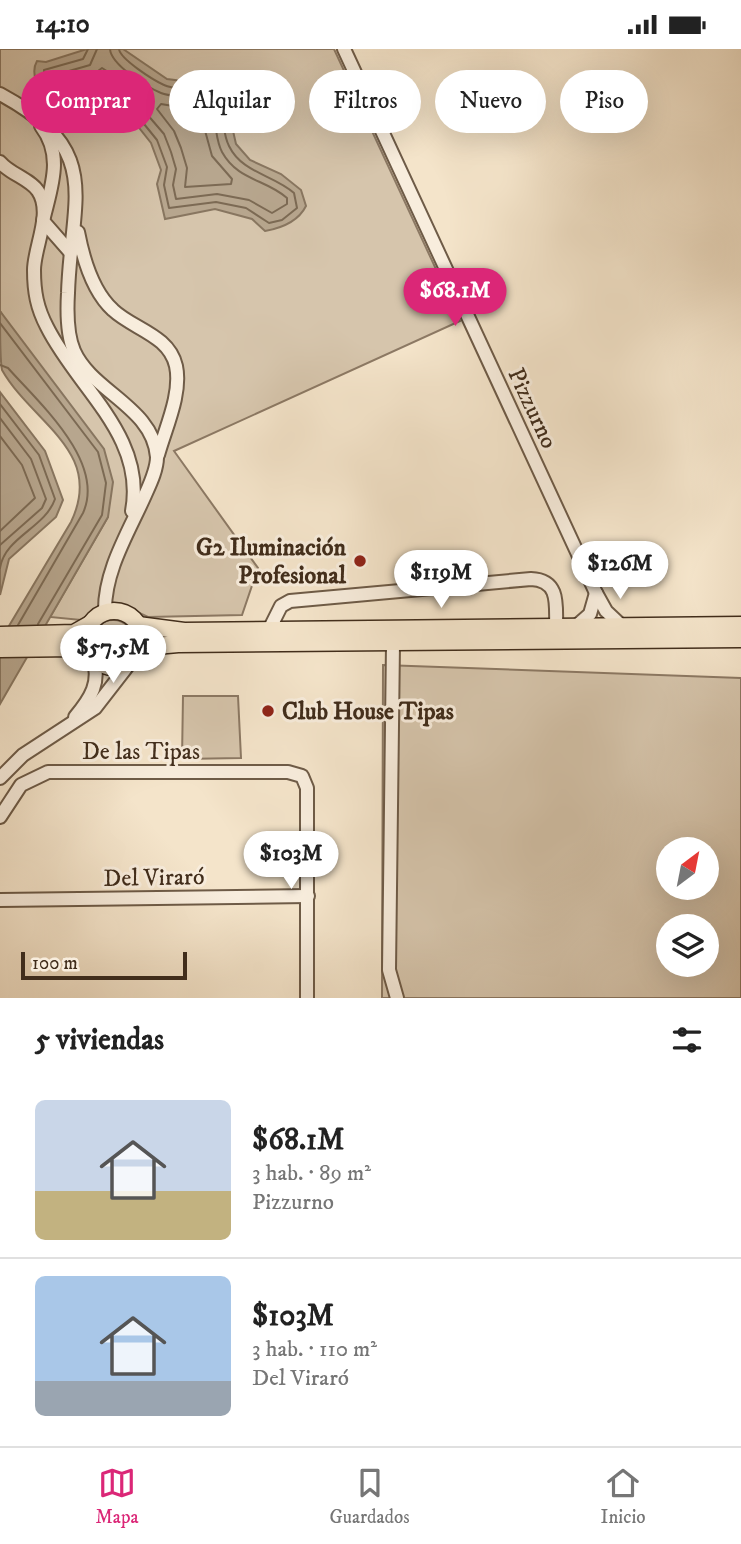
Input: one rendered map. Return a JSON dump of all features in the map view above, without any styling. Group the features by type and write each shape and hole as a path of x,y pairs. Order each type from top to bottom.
{"main road":[{"path":"0,649 52,641 74,633 105,612 124,613 138,625 164,630 741,625"},
{"path":"90,624 86,633 91,655"},
{"path":"136,656 142,644 138,625"},
{"path":"0,635 52,641 91,655 100,663 117,667 156,646 178,644 741,639"}],"street":[{"name":"Pizzurno","path":"344,49 596,593 606,611 623,627"},
{"path":"0,94 21,105"},
{"path":"46,133 55,154 55,170 34,268 35,301 48,330 125,444 134,468 136,490 129,529"},
{"path":"56,133 68,155 78,194 67,307 73,350 87,372 117,394 141,423 153,442 157,459"},
{"path":"0,162 38,191 43,203 43,221 71,253"},
{"path":"76,223 83,259 105,300 122,317 149,332 165,347 176,365 176,391 154,474 115,563 105,600 105,612"},
{"path":"269,630 281,606 290,601 531,579 546,581 555,591 556,628"},
{"path":"574,628 590,614 596,593"},
{"path":"393,644 389,970 397,998"},
{"path":"73,720 94,688 97,670 91,655"},
{"path":"0,778 23,755 95,708 136,656"},
{"name":"De las Tipas","path":"0,817 21,785 48,772 288,772 302,776 307,788 308,896"},
{"path":"307,998 308,896"},
{"name":"Del Viraró","path":"0,900 308,896"}],"shaded area":[{"path":"0,49 334,49 344,70 309,70 309,133 373,133 460,321 174,451 258,568 242,615 148,617 118,603 102,605 81,620 50,617 108,517 0,311"},
{"path":"113,620 128,626 134,641 128,656 113,662 98,656 92,641 98,626"},
{"path":"383,665 741,678 741,998 382,998"},
{"path":"183,696 238,696 241,758 182,759"}],"water":[{"path":"87,49 123,49 154,70 34,70 37,61 46,62"},
{"path":"155,71 169,79 169,133 233,133 236,144 250,160 281,174 301,190 306,206 299,216 289,223 265,231 252,219 215,209 165,219 157,184 161,170 151,143 143,133 155,133"},
{"path":"0,311 104,449 113,482 108,517 0,704 0,641 71,522 79,497 79,476 72,457 60,439 15,389 2,370"},
{"path":"0,392 45,451 63,500 56,517 9,559 0,595"}],"place":[{"name":"G2 Iluminación Profesional","path":"360,561"},
{"name":"Club House Tipas","path":"268,711"}]}
